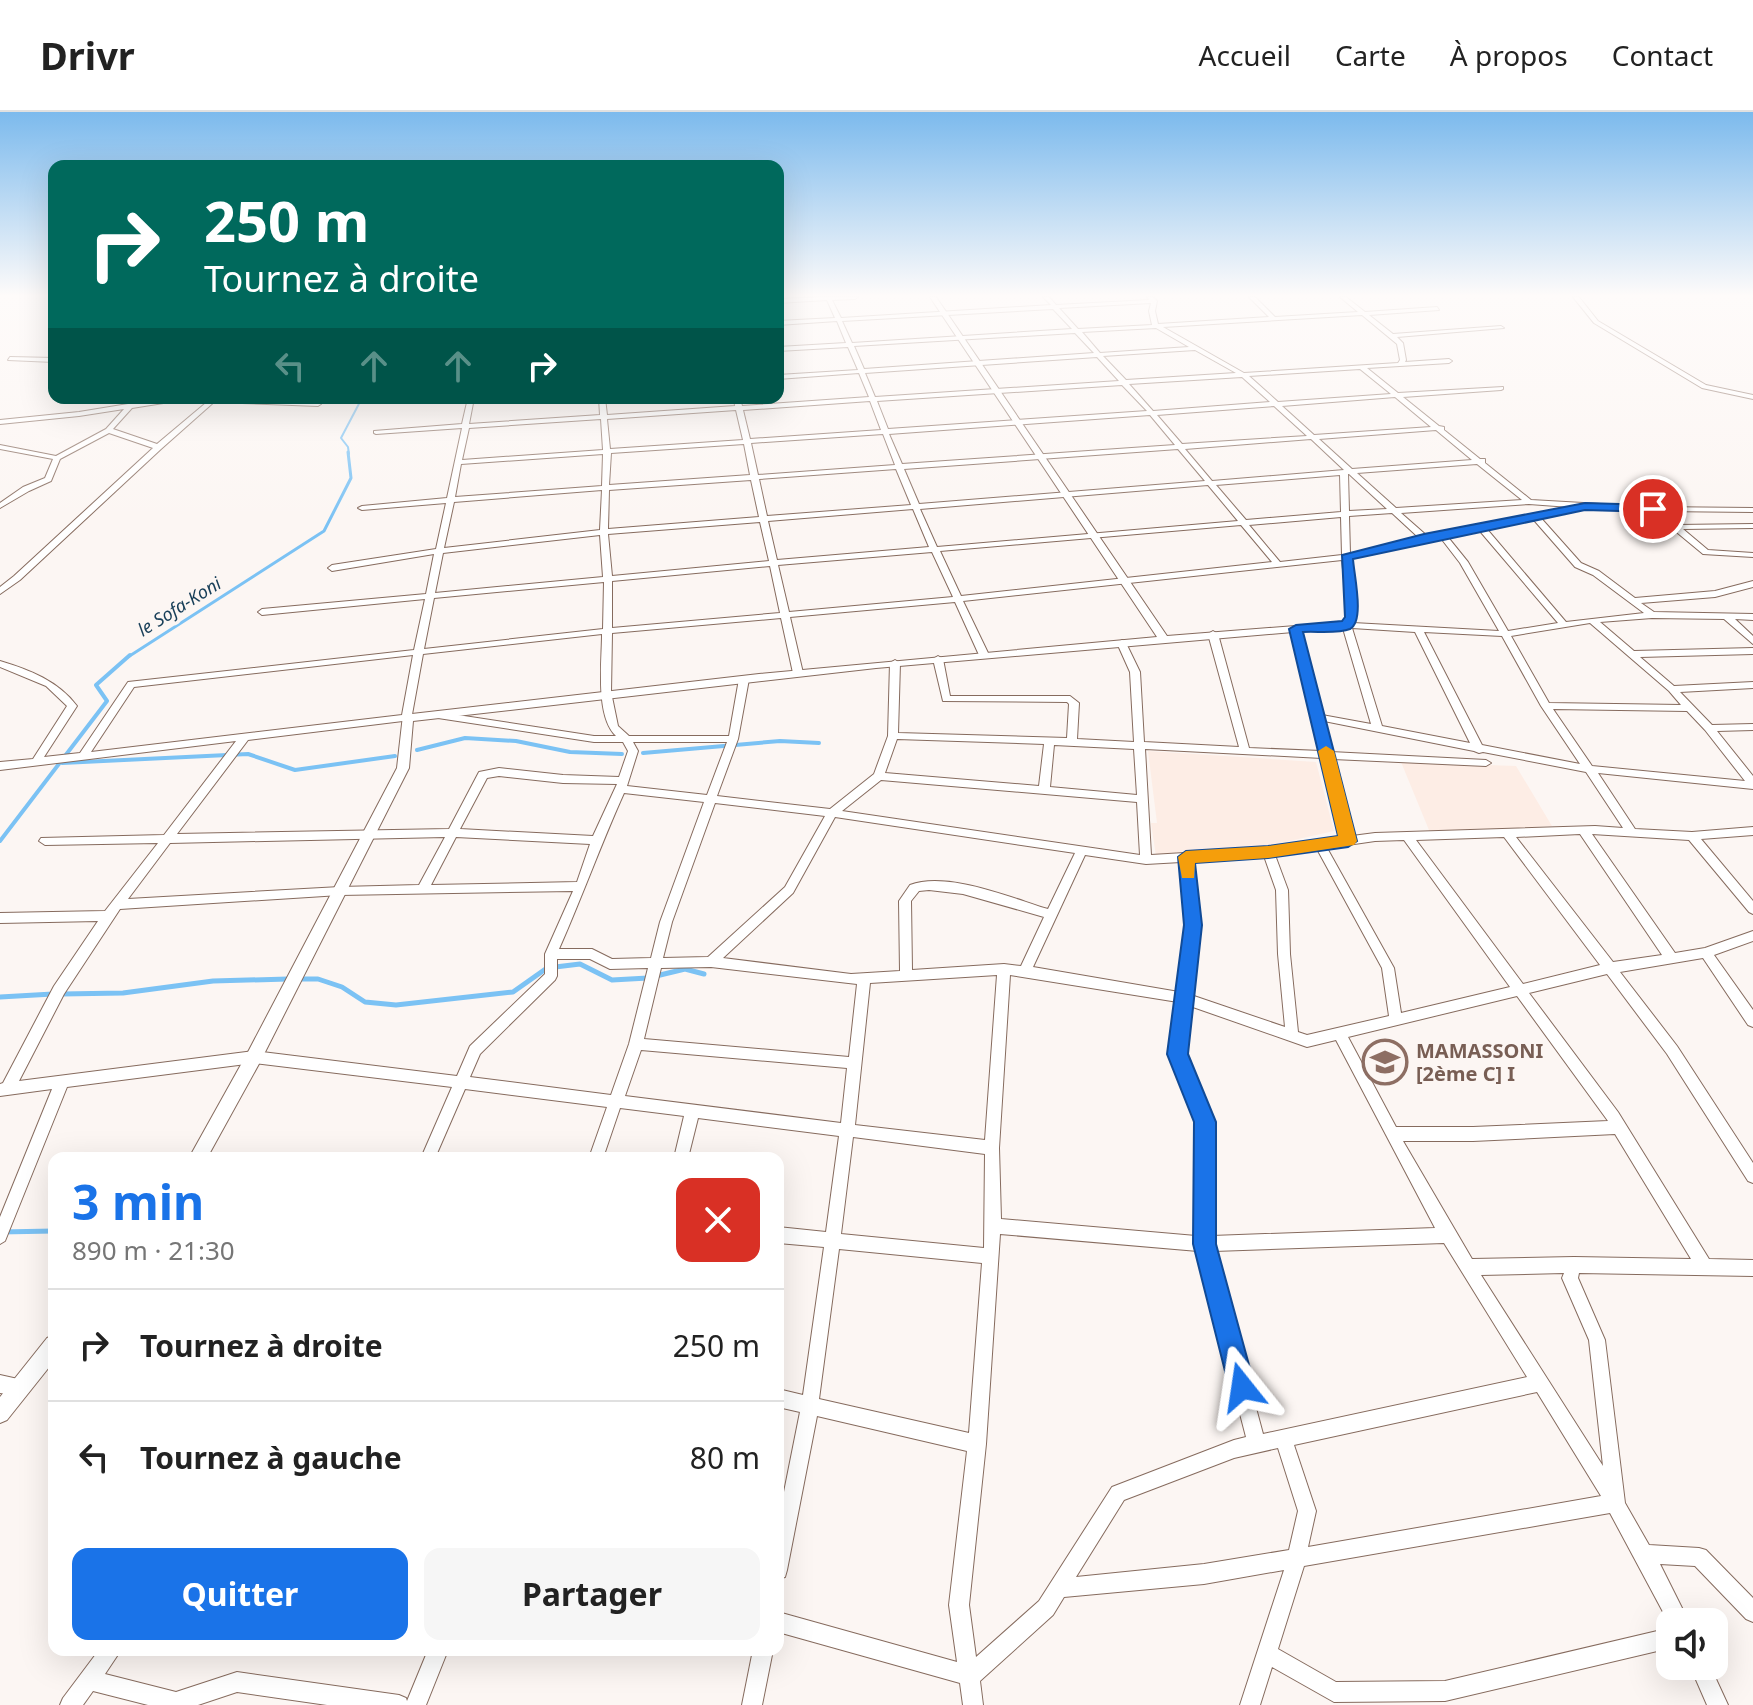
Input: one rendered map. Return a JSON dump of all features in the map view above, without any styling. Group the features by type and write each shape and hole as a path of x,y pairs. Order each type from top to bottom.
{"street":[{"path":"784,377 855,371"},
{"path":"860,371 915,507 984,655"},
{"path":"984,371 1164,639"},
{"path":"1113,371 1278,564"},
{"path":"1237,371 1315,437 1347,471 1424,538"},
{"path":"376,432 1306,371"},
{"path":"1367,371 1442,428 1529,502"},
{"path":"1678,371 1704,387 1753,397"},
{"path":"460,462 1501,388"},
{"path":"0,422 79,414 121,404"},
{"path":"0,447 57,458 108,430 131,404"},
{"path":"0,591 208,404"},
{"path":"201,1152 254,1057 403,768 407,718 427,597 460,462 470,404"},
{"path":"431,1152 475,1050 551,976 550,963 633,751 613,727 606,692 608,580 604,532 607,451 603,404"},
{"path":"738,404 798,673"},
{"path":"362,508 449,499 1442,428"},
{"path":"108,430 158,447"},
{"path":"0,506 51,477 57,458"},
{"path":"332,568 439,551 604,532 1482,461"},
{"path":"1347,471 1344,514 1352,617 1347,625 1377,727"},
{"path":"262,612 935,548 1344,514 1529,502 1653,509 1753,510"},
{"path":"84,755 131,684 607,631 959,599 1346,557 1585,506"},
{"path":"1653,509 1706,552 1753,555"},
{"path":"1536,517 1578,565 1596,573 1652,615"},
{"path":"1673,527 1753,526"},
{"path":"1482,528 1564,625"},
{"path":"1442,535 1464,562 1546,706 1632,832"},
{"path":"1632,601 1715,594 1753,584"},
{"path":"0,766 606,692 1213,634 1347,625 1507,634 1592,620 1652,615 1753,617"},
{"path":"1726,616 1753,641"},
{"path":"1592,620 1672,689 1709,728 1753,784"},
{"path":"1296,629 1348,841"},
{"path":"893,736 1486,763 1418,629"},
{"path":"1213,634 1245,752"},
{"path":"1122,643 1135,672 1146,860"},
{"path":"1631,654 1753,651"},
{"path":"938,659 946,699 1070,699 1074,703 1072,742"},
{"path":"711,962 789,890 832,813 879,776 893,736 895,663"},
{"path":"0,664 60,690 72,706 37,760"},
{"path":"598,1152 636,1044 666,922 731,744 744,679"},
{"path":"1672,689 1753,685"},
{"path":"1546,706 1690,708"},
{"path":"436,714 594,739 731,744"},
{"path":"1317,717 1588,769 1753,784"},
{"path":"1709,728 1753,727"},
{"path":"3,1090 56,996 108,916 246,736"},
{"path":"1044,791 1049,741"},
{"path":"423,889 480,780 490,772 622,785 832,813 1146,860 1268,852 1348,841 1408,837 1584,831 1692,836 1753,831"},
{"path":"879,776 1142,799"},
{"path":"1584,831 1672,959"},
{"path":"45,841 452,833 597,840"},
{"path":"1508,834 1672,1050 1753,1176"},
{"path":"1692,836 1753,909"},
{"path":"1408,837 1517,991 1619,1127 1704,1266"},
{"path":"1320,845 1388,968 1396,1020"},
{"path":"1025,971 1081,852"},
{"path":"1268,852 1282,890 1292,1036"},
{"path":"1186,857 1193,925 1178,1054 1205,1122 1204,1244 1257,1444"},
{"path":"120,904 340,891 581,886"},
{"path":"906,975 905,901 917,887 957,889 1050,914"},
{"path":"0,918 108,916"},
{"path":"550,963 592,954 610,964 653,973 711,962 851,979 1004,969 1025,971 1184,998 1307,1041 1610,968 1706,953 1753,936"},
{"path":"1706,953 1753,1021"},
{"path":"973,1705 959,1605 977,1444 993,1226 992,1148 1004,969"},
{"path":"784,1539 810,1405 847,1132 864,978"},
{"path":"1340,1034 1448,1235 1616,1503 1672,1608"},
{"path":"636,1044 855,1063"},
{"path":"3,1090 254,1057 992,1148"},
{"path":"0,1236 62,1082"},
{"path":"682,1152 693,1110"},
{"path":"1393,1134 1473,1134 1619,1127"},
{"path":"993,1226 1204,1244 1448,1235"},
{"path":"784,1235 990,1256"},
{"path":"1574,1265 1570,1278 1597,1340 1616,1503"},
{"path":"1468,1267 1753,1268"},
{"path":"0,1413 10,1386 48,1351"},
{"path":"970,1676 1046,1608 1118,1493 1234,1449 1540,1383"},
{"path":"784,1399 977,1444"},
{"path":"1250,1705 1296,1559 1307,1511 1283,1438"},
{"path":"1059,1588 1204,1574 1616,1503"},
{"path":"1646,1554 1699,1557 1753,1612"},
{"path":"784,1624 970,1676"},
{"path":"1268,1654 1334,1692 1445,1691 1656,1641"},
{"path":"70,1705 107,1656"},
{"path":"416,1705 436,1656"},
{"path":"752,1705 762,1656"},
{"path":"89,1680 176,1702 237,1682 399,1705"},
{"path":"1706,1680 1718,1705"}],"shaded area":[{"path":"1148,751 1316,762 1334,831 1259,848 1156,856 1151,823 1157,823"},
{"path":"1401,762 1516,766 1552,826 1431,835"}],"waterway":[{"name":"le Sofa-Koni","path":"349,454 341,438 359,404"},
{"name":"le Sofa-Koni","path":"128,657 324,531 351,478 348,452"},
{"name":"le Sofa-Koni","path":"0,841 107,701 96,685 130,655"},
{"path":"417,750 465,738 516,741 570,752 622,754"},
{"path":"643,753 780,741 819,743"},
{"path":"62,763 248,754 295,770 395,756"},
{"path":"297,979 318,979 342,987 365,1002 396,1005 513,992 547,968 580,964 612,980 648,978"},
{"path":"656,976 685,969 704,974"},
{"path":"62,994 123,993 213,981 288,979"},
{"path":"0,997 53,994"},
{"path":"0,1232 48,1231"}],"slow traffic":[{"path":"1188,874 1186,857 1268,852 1348,841 1326,751"}],"place":[{"name":"MAMASSONI [2ème C] I","path":"1385,1062"}],"route":[{"path":"1242,1387 1204,1244 1205,1122 1178,1054 1193,925 1186,857 1268,852 1348,841 1296,629 1347,625 1352,617 1346,557 1585,506 1653,509"}]}
